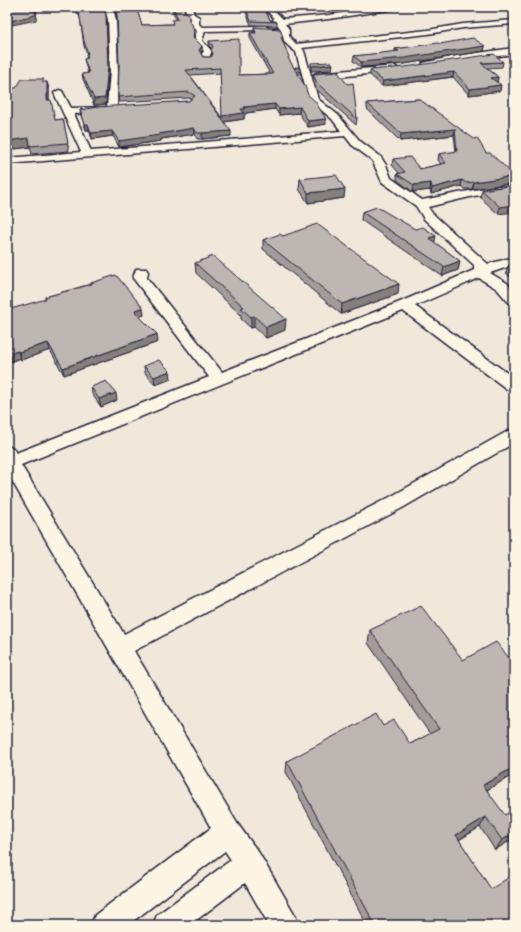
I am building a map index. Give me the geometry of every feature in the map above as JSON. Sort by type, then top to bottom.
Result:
[{"type":"street","points":[[68,112],[116,108],[112,20],[110,12],[106,7]]},
{"type":"street","points":[[188,7],[191,13],[190,15],[194,17],[195,25],[202,30],[265,28],[264,30],[336,16],[394,7]]},
{"type":"street","points":[[267,7],[279,19],[277,20],[282,26],[293,47],[300,51],[314,100],[335,117],[356,143],[376,158],[381,165],[386,180],[420,204],[428,216],[481,264],[481,273]]},
{"type":"street","points":[[293,47],[428,32],[463,26],[514,22]]},
{"type":"street","points":[[202,30],[198,41],[208,50],[205,55],[208,59]]},
{"type":"street","points":[[416,66],[514,51]]},
{"type":"street","points":[[306,76],[404,68]]},
{"type":"street","points":[[59,93],[87,154]]},
{"type":"street","points":[[7,161],[348,133]]},
{"type":"street","points":[[420,204],[436,202],[474,192],[514,188]]},
{"type":"street","points":[[285,925],[249,863],[228,832],[8,457],[219,379],[405,305],[500,264],[514,261]]},
{"type":"street","points":[[141,272],[140,278],[219,379]]},
{"type":"street","points":[[481,273],[502,286],[514,300]]},
{"type":"street","points":[[405,305],[514,386]]},
{"type":"street","points":[[120,646],[397,502],[514,435]]},
{"type":"street","points":[[105,925],[228,832]]},
{"type":"street","points":[[167,925],[249,863]]},
{"type":"building","points":[[7,7],[36,7],[35,15],[7,22]]},
{"type":"building","points":[[76,7],[104,8],[106,15],[108,66],[105,98],[94,99],[82,74],[89,73],[84,59],[88,58],[86,54],[88,54],[79,12]]},
{"type":"building","points":[[115,7],[136,7],[142,25],[173,24],[172,20],[178,19],[173,7],[184,7],[184,11],[189,14],[189,20],[192,24],[194,31],[193,37],[202,46],[199,50],[203,57],[211,57],[213,54],[211,50],[213,46],[209,41],[239,39],[239,75],[273,74],[250,33],[256,33],[254,27],[280,29],[283,37],[281,37],[289,57],[288,58],[305,86],[308,95],[315,101],[326,119],[308,121],[300,107],[279,109],[275,104],[244,107],[245,109],[241,109],[244,113],[222,116],[220,68],[186,70],[231,131],[197,133],[194,128],[119,141],[112,131],[91,133],[88,124],[85,124],[80,110],[97,107],[189,101],[195,96],[189,92],[118,97],[119,66],[117,15]]},
{"type":"building","points":[[245,7],[263,7],[271,21],[277,22],[251,21]]},
{"type":"building","points":[[473,38],[485,46],[404,58],[361,62],[354,56],[399,51],[395,49],[438,43],[440,44]]},
{"type":"building","points":[[494,54],[503,62],[481,63],[498,77],[491,78],[501,85],[470,89],[454,72],[383,81],[370,70],[405,67]]},
{"type":"building","points":[[331,62],[333,64],[311,66],[311,63]]},
{"type":"building","points":[[295,67],[299,67],[301,73]]},
{"type":"building","points":[[338,72],[347,84],[353,83],[357,119],[317,83],[313,74]]},
{"type":"building","points":[[22,79],[44,79],[42,82],[47,82],[47,100],[51,100],[55,120],[63,119],[68,143],[30,146],[29,138],[7,141],[7,101],[9,101],[10,88],[16,88]]},
{"type":"building","points":[[419,99],[474,139],[477,138],[486,153],[490,153],[514,176],[466,183],[462,180],[432,188],[431,183],[414,185],[397,174],[405,172],[393,159],[410,157],[420,169],[446,163],[439,154],[457,151],[455,129],[401,134],[367,103]]},
{"type":"building","points":[[336,175],[345,189],[308,193],[300,179]]},
{"type":"building","points":[[514,185],[514,205],[500,207],[482,190]]},
{"type":"building","points":[[377,207],[415,229],[423,227],[436,236],[429,238],[460,261],[444,267],[362,212]]},
{"type":"building","points":[[317,224],[399,284],[342,304],[263,240],[280,234],[283,236]]},
{"type":"building","points":[[213,256],[286,319],[266,327],[254,316],[251,317],[241,308],[244,307],[195,263]]},
{"type":"building","points":[[514,265],[514,272],[508,266]]},
{"type":"building","points":[[116,275],[143,308],[135,310],[136,313],[157,334],[63,368],[48,343],[7,354],[7,310],[46,299],[45,297],[92,284],[91,283]]},
{"type":"building","points":[[159,360],[170,371],[154,377],[144,366]]},
{"type":"building","points":[[106,381],[116,393],[99,399],[91,387]]},
{"type":"building","points":[[421,606],[463,660],[496,642],[514,664],[514,767],[483,785],[505,815],[514,809],[514,833],[502,840],[486,817],[456,835],[491,889],[514,874],[514,925],[375,925],[287,761],[376,714],[383,726],[394,720],[410,744],[439,729],[370,630]]}]
